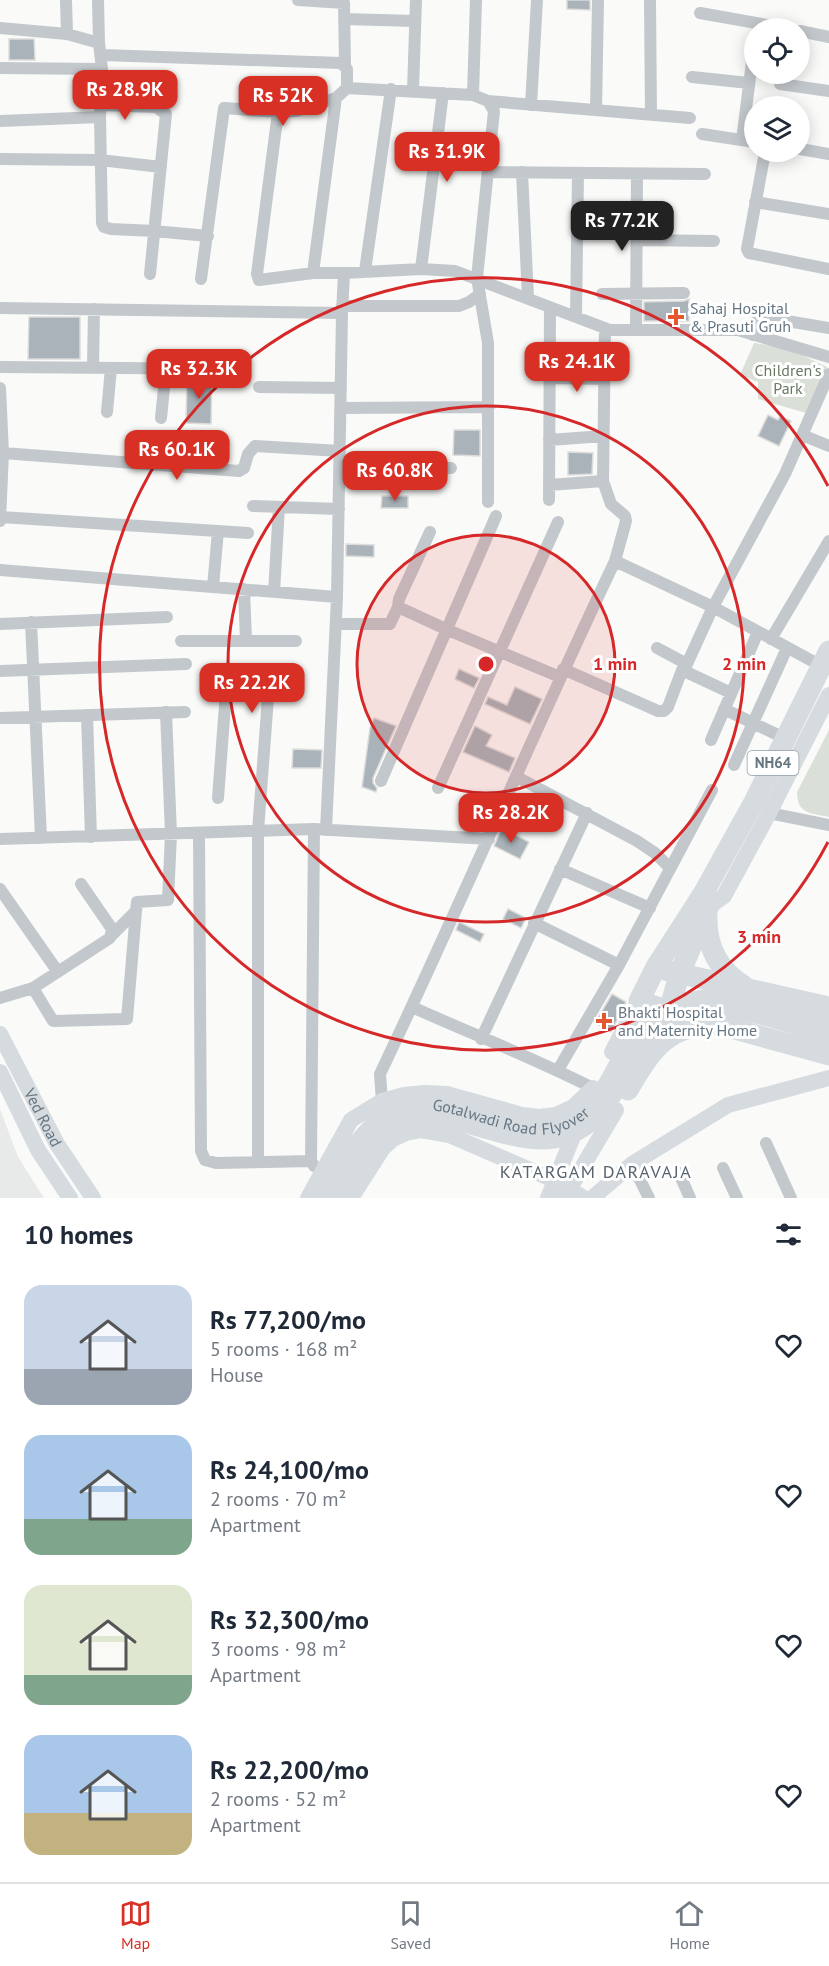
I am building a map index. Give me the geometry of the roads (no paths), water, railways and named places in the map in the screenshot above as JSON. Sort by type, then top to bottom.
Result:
[{"type":"highway","name":"NH64","points":[[669,1011],[711,891],[824,661]]},
{"type":"highway","name":"NH64","points":[[639,1001],[656,967],[711,891]]},
{"type":"highway","points":[[711,891],[706,927],[712,953],[731,978],[746,987],[770,994]]},
{"type":"highway","points":[[656,967],[680,975],[829,1007]]},
{"type":"highway","points":[[639,1001],[829,1055]]},
{"type":"highway","points":[[628,1090],[648,1056],[675,1033],[691,1026],[727,1026]]},
{"type":"main road","points":[[829,639],[824,661],[778,735],[708,874],[711,891],[724,896],[829,695]]},
{"type":"main road","name":"Gotalwadi Road Flyover","points":[[321,1198],[365,1130],[381,1118],[398,1110],[417,1105],[437,1105],[520,1127],[551,1128],[564,1124],[589,1109],[598,1099],[630,1042],[643,1025],[660,1013],[681,1003],[706,997],[728,997],[829,1021]]},
{"type":"main road","points":[[563,1190],[592,1088],[639,1001]]},
{"type":"main road","name":"Gotalwadi Road Flyover","points":[[336,1198],[375,1140],[388,1129],[402,1122],[419,1118],[452,1121],[534,1142],[567,1137],[585,1128],[598,1119],[609,1106],[639,1050],[650,1036],[689,1014],[708,1010],[729,1010],[829,1037]]},
{"type":"main road","points":[[548,1198],[563,1190],[628,1090],[669,1011]]},
{"type":"main road","name":"Ved Road","points":[[0,1034],[57,1144],[93,1198]]},
{"type":"main road","name":"Ved Road","points":[[0,1072],[38,1150],[70,1198]]},
{"type":"main road","points":[[592,1198],[632,1164],[728,1105],[829,1078]]},
{"type":"main road","points":[[308,1198],[351,1120],[382,1101],[404,1095],[447,1094],[522,1115],[539,1117],[556,1115],[573,1107],[592,1088]]},
{"type":"main road","points":[[351,1198],[383,1148],[406,1132],[421,1130],[449,1135],[584,1198]]},
{"type":"street","points":[[66,0],[67,34]]},
{"type":"street","points":[[98,0],[99,43],[102,56],[100,111],[102,223],[111,229],[208,236]]},
{"type":"street","points":[[298,0],[344,3],[347,88]]},
{"type":"street","points":[[413,91],[416,0]]},
{"type":"street","points":[[473,95],[476,0]]},
{"type":"street","points":[[531,105],[537,0]]},
{"type":"street","points":[[596,110],[598,0]]},
{"type":"street","points":[[650,0],[651,114]]},
{"type":"street","points":[[700,13],[744,21]]},
{"type":"street","points":[[344,19],[415,21]]},
{"type":"street","points":[[0,28],[67,34],[99,43]]},
{"type":"street","points":[[810,34],[829,37]]},
{"type":"street","points":[[102,56],[341,63],[345,65]]},
{"type":"street","points":[[0,68],[102,69]]},
{"type":"street","points":[[692,77],[744,82]]},
{"type":"street","points":[[780,84],[829,91]]},
{"type":"street","points":[[201,279],[224,108],[296,111],[336,98],[347,88],[473,95],[488,101],[690,118]]},
{"type":"street","points":[[365,271],[391,89]]},
{"type":"street","points":[[421,269],[443,93]]},
{"type":"street","points":[[313,273],[333,106],[336,98]]},
{"type":"street","points":[[488,101],[494,111],[477,278],[488,343],[488,502]]},
{"type":"street","points":[[0,121],[156,107],[163,110],[166,114],[150,273]]},
{"type":"street","points":[[278,112],[257,278],[264,280],[313,273],[421,269],[455,271],[610,330],[738,330],[829,357]]},
{"type":"street","points":[[702,134],[744,140]]},
{"type":"street","points":[[810,151],[829,154]]},
{"type":"street","points":[[0,159],[100,160],[161,167]]},
{"type":"street","points":[[763,162],[747,244],[750,253],[829,269]]},
{"type":"street","points":[[488,172],[705,174]]},
{"type":"street","points":[[522,172],[528,298]]},
{"type":"street","points":[[576,317],[578,173]]},
{"type":"street","points":[[636,330],[637,174]]},
{"type":"street","points":[[755,202],[829,214]]},
{"type":"street","points":[[637,240],[714,241]]},
{"type":"street","points":[[321,1177],[311,1161],[320,829],[336,624],[344,273]]},
{"type":"street","points":[[0,308],[342,310],[459,306],[480,294]]},
{"type":"street","points":[[602,294],[684,294]]},
{"type":"street","points":[[549,500],[550,306]]},
{"type":"street","points":[[93,368],[94,309]]},
{"type":"street","points":[[753,335],[757,321],[763,317],[829,328]]},
{"type":"street","points":[[398,1136],[382,1101],[380,1074],[615,561],[626,521],[625,516],[611,504],[603,481],[605,328]]},
{"type":"street","points":[[0,367],[241,369]]},
{"type":"street","points":[[107,411],[111,368]]},
{"type":"street","points":[[161,418],[166,368]]},
{"type":"street","points":[[398,607],[501,652],[562,673],[658,711],[664,711],[668,707],[712,607],[785,474],[802,435],[825,394],[829,374]]},
{"type":"street","points":[[549,378],[604,379]]},
{"type":"street","points":[[259,387],[341,388]]},
{"type":"street","points":[[0,388],[3,453],[0,519],[248,533]]},
{"type":"street","points":[[340,408],[489,407]]},
{"type":"street","points":[[802,435],[829,446]]},
{"type":"street","points":[[549,440],[604,436]]},
{"type":"street","points":[[3,453],[239,471],[244,468],[248,454],[255,446],[340,451]]},
{"type":"street","points":[[339,470],[451,468]]},
{"type":"street","points":[[549,485],[603,481]]},
{"type":"street","points":[[254,506],[339,509]]},
{"type":"street","points":[[273,592],[279,507]]},
{"type":"street","points":[[381,781],[496,516]]},
{"type":"street","points":[[438,788],[558,522]]},
{"type":"street","points":[[213,587],[218,531]]},
{"type":"street","points":[[336,624],[390,624],[430,532]]},
{"type":"street","points":[[771,639],[829,541]]},
{"type":"street","points":[[615,561],[712,607],[788,648],[824,661]]},
{"type":"street","points":[[0,570],[337,597]]},
{"type":"street","points":[[244,589],[246,641]]},
{"type":"street","points":[[0,624],[167,616]]},
{"type":"street","points":[[31,622],[41,838]]},
{"type":"street","points":[[711,740],[758,632]]},
{"type":"street","points":[[181,641],[296,641]]},
{"type":"street","points":[[657,648],[731,693]]},
{"type":"street","points":[[734,765],[788,648]]},
{"type":"street","points":[[0,671],[186,664]]},
{"type":"street","points":[[218,798],[226,692],[229,690],[264,691],[268,698],[258,831],[258,1162]]},
{"type":"street","points":[[724,709],[778,735]]},
{"type":"street","points":[[33,988],[53,1021],[127,1019],[137,902],[168,900],[171,834],[166,712]]},
{"type":"street","points":[[0,718],[185,712]]},
{"type":"street","points":[[87,715],[91,837]]},
{"type":"street","points":[[517,777],[638,841],[670,868]]},
{"type":"street","points":[[558,1070],[620,965],[712,790]]},
{"type":"street","points":[[482,1039],[587,813]]},
{"type":"street","points":[[769,813],[829,825]]},
{"type":"street","points":[[0,840],[320,829],[489,838]]},
{"type":"street","points":[[200,833],[201,1151],[205,1160],[216,1163],[311,1161]]},
{"type":"street","points":[[560,869],[650,908]]},
{"type":"street","points":[[81,884],[112,929],[112,935]]},
{"type":"street","points":[[0,889],[57,972]]},
{"type":"street","points":[[0,998],[33,988],[110,938],[136,911]]},
{"type":"street","points":[[534,923],[620,965]]},
{"type":"street","points":[[412,1007],[558,1070],[592,1088]]},
{"type":"street","points":[[766,1143],[791,1198]]},
{"type":"street","points":[[632,1164],[649,1198]]},
{"type":"street","points":[[723,1168],[737,1198]]},
{"type":"street","points":[[679,1173],[690,1198]]},
{"type":"place","name":"Sahaj Hospital & Prasuti Gruh","points":[[676,317]]},
{"type":"place","name":"Bhakti Hospital and Maternity Home","points":[[604,1021]]},
{"type":"district","name":"KATARGAM DARAVAJA","points":[[596,1172]]},
{"type":"park label","name":"Children's Park","points":[[788,379]]}]
